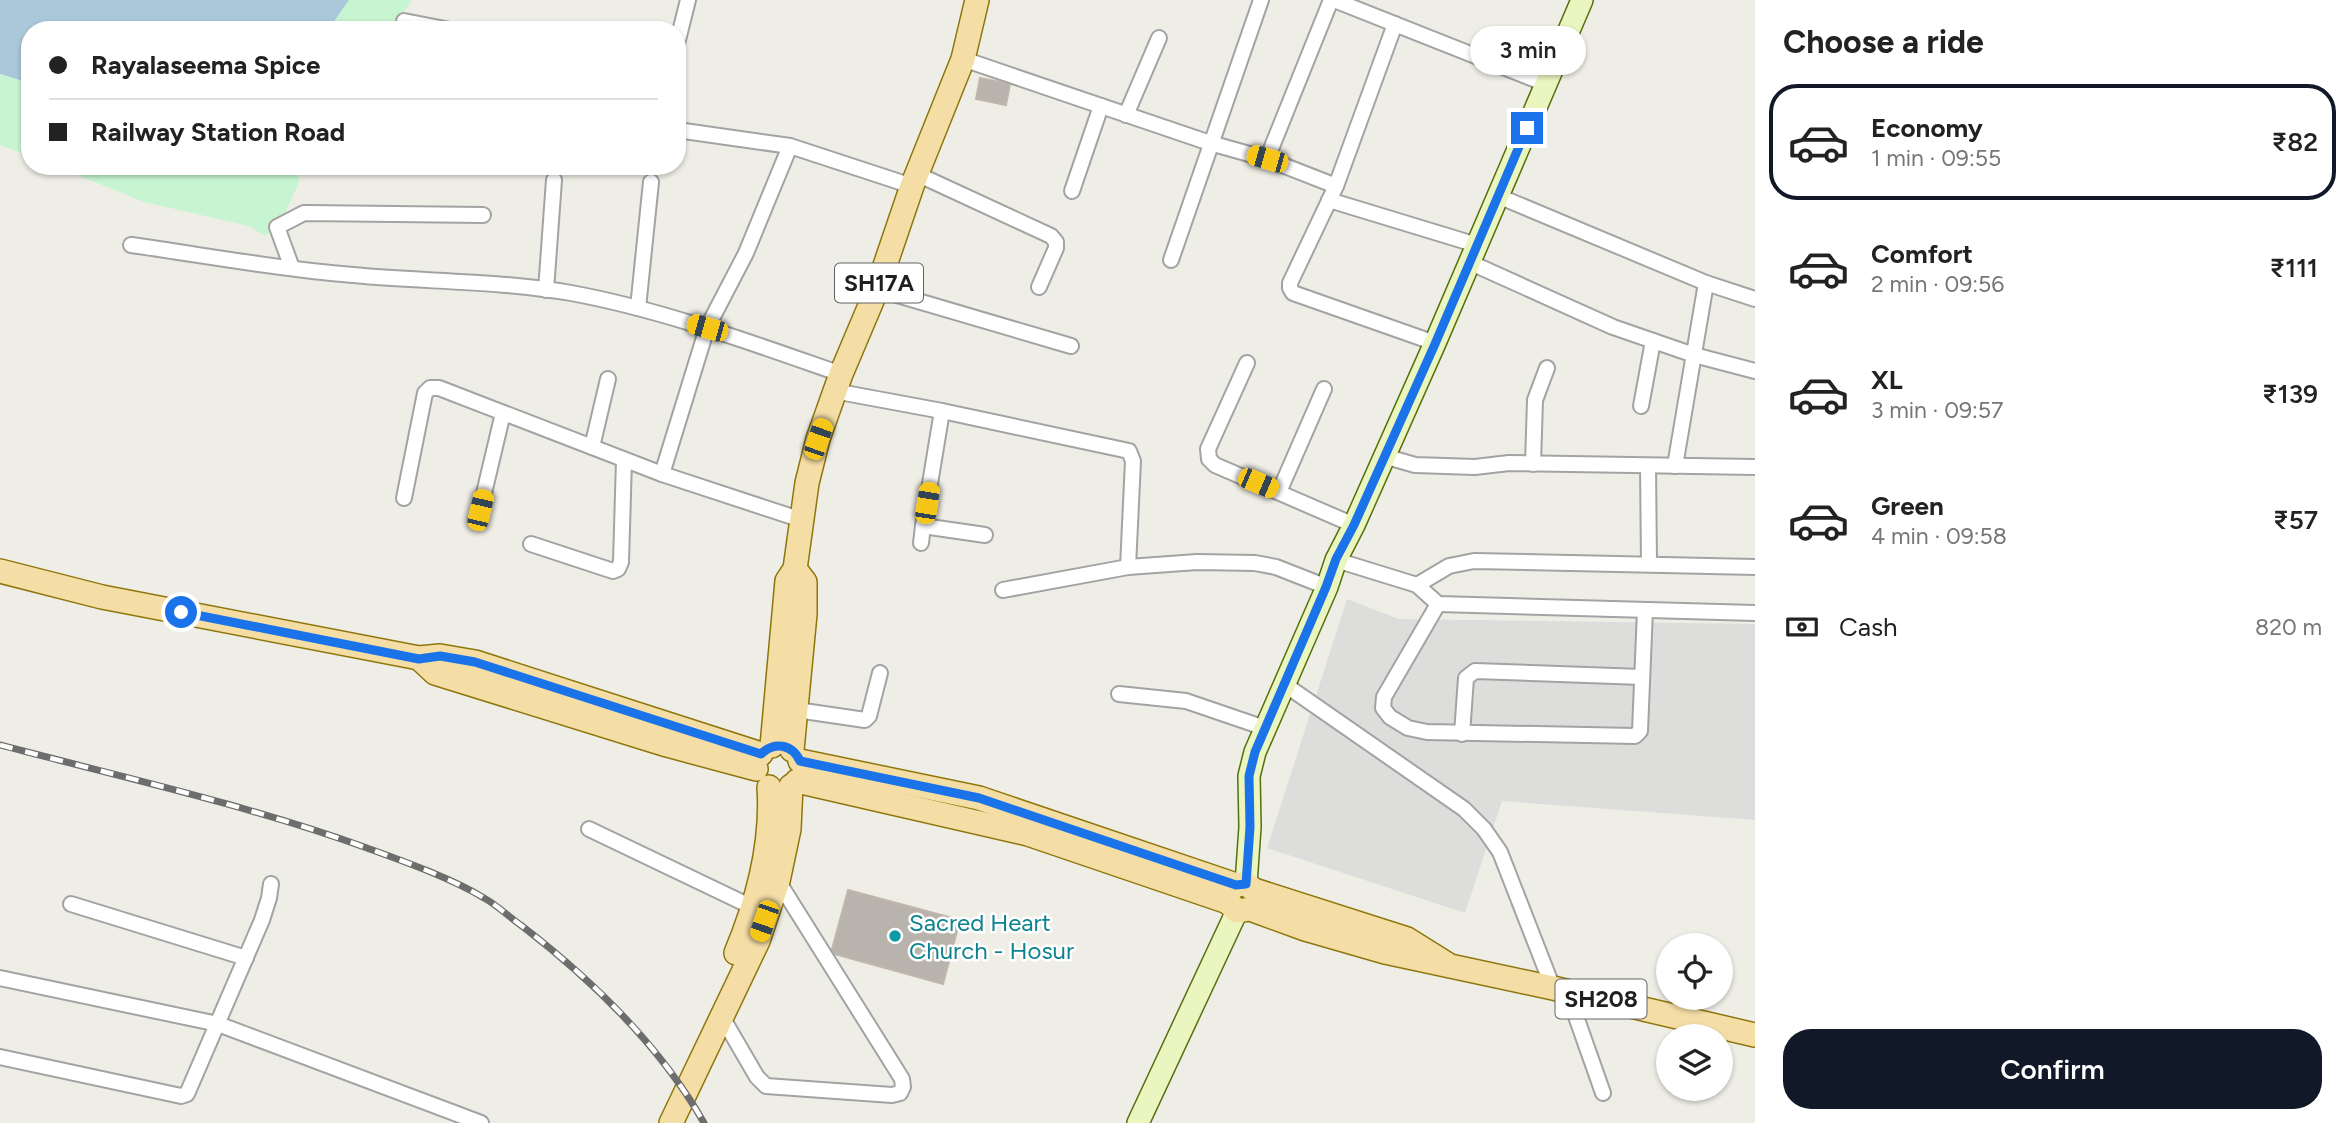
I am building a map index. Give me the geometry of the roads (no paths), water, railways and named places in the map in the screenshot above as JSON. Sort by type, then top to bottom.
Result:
[{"type":"main road","name":"SH17A","points":[[671,1123],[758,941],[778,881],[789,829],[780,767],[787,581],[795,569],[811,463],[837,383],[877,289],[914,180],[963,59],[977,0]]},
{"type":"main road","points":[[1138,1123],[1242,897],[1250,827],[1249,776],[1255,752],[1336,559],[1354,525],[1435,344],[1546,83],[1577,1]]},
{"type":"main road","name":"SH17A","points":[[655,1123],[678,1081],[742,937],[766,855],[780,767],[797,710],[805,582],[795,569]]},
{"type":"main road","name":"SH208","points":[[0,571],[102,597],[419,659],[440,656],[475,662],[780,767],[979,798],[1242,897],[1305,929],[1385,952],[1755,1035]]},
{"type":"street","points":[[683,21],[688,0]]},
{"type":"street","points":[[1171,260],[1261,0]]},
{"type":"street","points":[[1267,159],[1333,0],[1546,83]]},
{"type":"street","points":[[1395,24],[1336,186],[1290,288],[1293,293],[1435,344]]},
{"type":"street","points":[[1126,115],[1159,38]]},
{"type":"street","points":[[963,59],[1210,143],[1267,159],[1336,186]]},
{"type":"street","points":[[1072,191],[1101,106]]},
{"type":"street","points":[[686,131],[790,146],[914,180],[1051,236],[1056,242],[1056,248],[1039,287]]},
{"type":"street","points":[[663,474],[707,328],[746,253],[790,146]]},
{"type":"street","points":[[546,290],[554,180]]},
{"type":"street","points":[[638,308],[651,182]]},
{"type":"street","points":[[1498,195],[1706,283],[1755,299]]},
{"type":"street","points":[[1329,200],[1473,254],[1613,327],[1694,355],[1755,371]]},
{"type":"street","points":[[292,268],[277,227],[304,213],[483,215]]},
{"type":"street","points":[[131,245],[344,275],[483,282],[546,290],[638,308],[707,328],[837,383],[942,411],[1129,451],[1133,461],[1128,567]]},
{"type":"street","points":[[1675,466],[1706,283]]},
{"type":"street","points":[[877,289],[1071,346]]},
{"type":"street","points":[[1641,406],[1653,341]]},
{"type":"street","points":[[1247,363],[1208,449],[1209,459],[1215,465],[1354,525]]},
{"type":"street","points":[[1533,464],[1535,400],[1547,368]]},
{"type":"street","points":[[592,447],[608,380]]},
{"type":"street","points":[[404,499],[425,393],[430,388],[439,388],[624,460],[802,520]]},
{"type":"street","points":[[1279,492],[1324,389]]},
{"type":"street","points":[[921,543],[942,411]]},
{"type":"street","points":[[480,510],[503,413]]},
{"type":"street","points":[[1384,456],[1415,465],[1475,467],[1509,463],[1755,467]]},
{"type":"street","points":[[531,544],[613,571],[618,569],[621,562],[624,460]]},
{"type":"street","points":[[1648,466],[1648,564]]},
{"type":"street","points":[[923,526],[985,534]]},
{"type":"street","points":[[1336,559],[1418,585],[1438,604],[1755,613]]},
{"type":"street","points":[[1418,585],[1449,566],[1474,561],[1755,567]]},
{"type":"street","points":[[1003,590],[1128,567],[1197,562],[1255,563],[1276,567],[1326,587]]},
{"type":"street","points":[[1438,604],[1384,697],[1383,708],[1390,717],[1408,728],[1462,734],[1635,736],[1640,731],[1645,610]]},
{"type":"street","points":[[1462,734],[1466,678],[1475,671],[1642,677]]},
{"type":"street","points":[[797,710],[865,720],[869,716],[880,673]]},
{"type":"street","points":[[1284,684],[1464,809],[1484,829],[1500,852],[1603,1093]]},
{"type":"street","points":[[1119,694],[1186,701],[1265,728]]},
{"type":"street","points":[[589,829],[752,907]]},
{"type":"street","points":[[722,1017],[757,1077],[766,1086],[891,1095],[900,1093],[903,1087],[901,1079],[778,881]]},
{"type":"street","points":[[0,1057],[181,1096],[187,1094],[246,958],[269,898],[271,884]]},
{"type":"street","points":[[71,904],[246,958]]},
{"type":"street","points":[[0,978],[218,1024],[481,1123]]},
{"type":"water","points":[[0,0],[349,0],[334,21],[21,21],[21,80],[0,74]]},
{"type":"railway","points":[[0,745],[276,818],[396,858],[471,891],[494,904],[599,991],[667,1067],[704,1123]]},
{"type":"place","name":"Sacred Heart Church - Hosur","points":[[895,936]]}]
